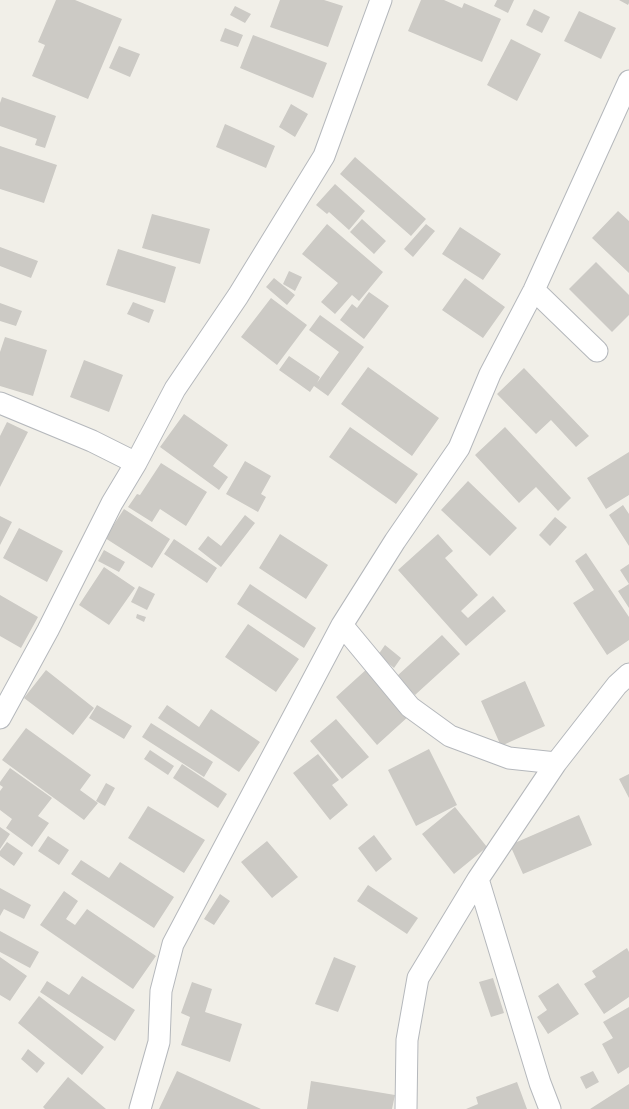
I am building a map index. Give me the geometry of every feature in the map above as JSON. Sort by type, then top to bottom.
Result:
[{"type":"street","points":[[0,718],[48,630],[112,503],[136,463],[175,389],[238,296],[324,156],[381,0]]},
{"type":"street","points":[[140,1109],[159,1042],[162,991],[173,944],[342,625],[395,541],[459,448],[490,374],[534,290],[629,81]]},
{"type":"street","points":[[534,290],[597,351]]},
{"type":"street","points":[[0,403],[92,441],[136,463]]},
{"type":"street","points":[[342,625],[410,707],[450,736],[509,758],[556,763]]},
{"type":"street","points":[[406,1109],[407,1040],[418,978],[478,879],[556,763],[618,685],[629,674]]},
{"type":"street","points":[[478,879],[540,1083],[550,1109]]},
{"type":"building","points":[[56,0],[75,0],[122,19],[88,99],[32,76],[45,45],[38,42]]},
{"type":"building","points":[[280,0],[324,0],[343,6],[328,47],[270,27]]},
{"type":"building","points":[[421,0],[444,0],[462,8],[464,3],[501,19],[482,62],[408,31]]},
{"type":"building","points":[[497,0],[514,0],[508,13],[494,6]]},
{"type":"building","points":[[619,0],[629,0],[629,3],[628,5]]},
{"type":"building","points":[[235,6],[251,14],[245,23],[230,15]]},
{"type":"building","points":[[534,9],[550,17],[542,33],[526,25]]},
{"type":"building","points":[[579,11],[616,28],[601,59],[564,41]]},
{"type":"building","points":[[225,28],[243,35],[238,47],[220,41]]},
{"type":"building","points":[[253,35],[327,63],[313,98],[240,68]]},
{"type":"building","points":[[511,39],[541,54],[517,101],[487,85]]},
{"type":"building","points":[[119,46],[140,54],[130,77],[109,68]]},
{"type":"building","points":[[2,97],[56,116],[45,148],[35,145],[37,139],[0,126],[0,103]]},
{"type":"building","points":[[291,104],[308,114],[295,137],[279,127]]},
{"type":"building","points":[[225,124],[275,146],[266,168],[216,147]]},
{"type":"building","points":[[0,146],[57,165],[44,203],[0,189]]},
{"type":"building","points":[[355,157],[426,219],[411,236],[340,174]]},
{"type":"building","points":[[335,184],[365,211],[349,230],[329,212],[327,214],[316,205]]},
{"type":"building","points":[[618,211],[629,221],[629,273],[592,238]]},
{"type":"building","points":[[152,214],[210,229],[200,264],[142,248]]},
{"type":"building","points":[[362,219],[386,241],[374,254],[350,232]]},
{"type":"building","points":[[327,224],[383,272],[359,301],[352,295],[335,314],[321,302],[338,283],[302,254]]},
{"type":"building","points":[[426,224],[435,231],[413,257],[404,249]]},
{"type":"building","points":[[460,227],[501,254],[483,280],[442,254]]},
{"type":"building","points":[[0,247],[38,261],[31,278],[0,266]]},
{"type":"building","points":[[118,249],[176,267],[165,303],[106,285]]},
{"type":"building","points":[[596,262],[629,295],[629,315],[612,332],[569,289]]},
{"type":"building","points":[[289,271],[302,277],[295,291],[283,284]]},
{"type":"building","points":[[274,278],[295,295],[287,305],[266,287]]},
{"type":"building","points":[[465,278],[505,307],[483,338],[442,310]]},
{"type":"building","points":[[369,292],[389,306],[364,339],[340,320],[352,304],[357,308]]},
{"type":"building","points":[[271,298],[307,325],[277,365],[241,337]]},
{"type":"building","points":[[133,302],[154,310],[149,323],[127,314]]},
{"type":"building","points":[[0,303],[22,311],[16,326],[0,321]]},
{"type":"building","points":[[320,315],[364,347],[328,396],[314,386],[310,392],[279,370],[289,356],[320,377],[317,383],[339,352],[309,330]]},
{"type":"building","points":[[5,337],[47,350],[33,396],[0,386],[0,352]]},
{"type":"building","points":[[84,360],[123,375],[109,412],[70,397]]},
{"type":"building","points":[[368,367],[439,418],[412,456],[341,404]]},
{"type":"building","points":[[524,368],[589,436],[576,447],[551,420],[536,434],[497,394]]},
{"type":"building","points":[[184,414],[228,445],[213,466],[228,477],[219,490],[160,447]]},
{"type":"building","points":[[7,422],[28,432],[0,487],[0,436]]},
{"type":"building","points":[[350,427],[418,474],[396,504],[329,457]]},
{"type":"building","points":[[505,427],[571,498],[558,511],[536,487],[519,503],[475,455]]},
{"type":"building","points":[[629,452],[629,495],[606,509],[587,478]]},
{"type":"building","points":[[245,461],[271,476],[261,494],[266,497],[258,512],[226,494]]},
{"type":"building","points":[[161,463],[207,492],[186,526],[160,509],[152,522],[128,507],[137,494],[140,495]]},
{"type":"building","points":[[468,481],[517,528],[490,556],[441,510]]},
{"type":"building","points":[[623,505],[629,514],[629,546],[609,515]]},
{"type":"building","points":[[124,509],[170,539],[152,568],[105,538]]},
{"type":"building","points":[[245,515],[255,523],[221,567],[198,549],[208,536],[221,546]]},
{"type":"building","points":[[0,516],[12,522],[0,545]]},
{"type":"building","points":[[555,517],[567,527],[550,546],[539,535]]},
{"type":"building","points":[[19,528],[63,551],[47,582],[3,558]]},
{"type":"building","points":[[280,534],[328,565],[306,599],[259,568]]},
{"type":"building","points":[[438,534],[453,551],[445,558],[478,595],[461,611],[468,618],[493,596],[506,611],[466,646],[398,570]]},
{"type":"building","points":[[174,539],[217,568],[207,583],[164,554]]},
{"type":"building","points":[[104,550],[125,562],[119,572],[98,561]]},
{"type":"building","points":[[586,553],[629,617],[629,640],[607,655],[573,603],[594,590],[575,561]]},
{"type":"building","points":[[629,564],[629,584],[620,570]]},
{"type":"building","points":[[104,567],[135,588],[109,625],[79,605]]},
{"type":"building","points":[[250,584],[316,628],[304,648],[237,604]]},
{"type":"building","points":[[629,584],[629,608],[618,591]]},
{"type":"building","points":[[139,586],[155,594],[147,610],[131,602]]},
{"type":"building","points":[[0,595],[38,617],[21,648],[0,636]]},
{"type":"building","points":[[137,614],[146,617],[144,622],[136,618]]},
{"type":"building","points":[[248,624],[299,659],[276,692],[225,657]]},
{"type":"building","points":[[442,635],[460,654],[415,695],[397,676]]},
{"type":"building","points":[[385,645],[401,658],[394,668],[378,655]]},
{"type":"building","points":[[368,668],[410,715],[377,745],[336,697]]},
{"type":"building","points":[[46,670],[94,708],[73,735],[24,698]]},
{"type":"building","points":[[525,681],[545,726],[501,746],[481,701]]},
{"type":"building","points":[[97,705],[132,726],[124,739],[89,718]]},
{"type":"building","points":[[167,705],[199,727],[211,709],[260,742],[239,772],[158,718]]},
{"type":"building","points":[[336,719],[369,757],[342,779],[310,741]]},
{"type":"building","points":[[151,723],[213,762],[204,777],[142,737]]},
{"type":"building","points":[[26,728],[91,775],[80,790],[98,803],[84,820],[2,760]]},
{"type":"building","points":[[429,749],[457,805],[416,826],[388,770]]},
{"type":"building","points":[[150,750],[174,766],[168,775],[144,759]]},
{"type":"building","points":[[318,754],[339,780],[332,785],[348,805],[330,820],[293,773]]},
{"type":"building","points":[[182,764],[227,794],[218,808],[173,778]]},
{"type":"building","points":[[10,768],[52,798],[38,816],[49,823],[32,847],[6,828],[12,819],[0,810],[0,791],[3,787],[0,785],[0,782]]},
{"type":"building","points":[[629,774],[629,798],[619,779]]},
{"type":"building","points":[[106,783],[115,788],[105,806],[96,801]]},
{"type":"building","points":[[148,806],[205,840],[184,873],[128,838]]},
{"type":"building","points":[[455,807],[487,847],[454,874],[422,834]]},
{"type":"building","points":[[579,815],[592,845],[523,874],[510,845]]},
{"type":"building","points":[[0,827],[10,834],[0,849]]},
{"type":"building","points":[[374,835],[392,859],[376,872],[358,848]]},
{"type":"building","points":[[48,836],[69,850],[59,865],[38,851]]},
{"type":"building","points":[[267,841],[298,877],[272,898],[241,862]]},
{"type":"building","points":[[7,842],[23,853],[14,866],[0,856],[0,851]]},
{"type":"building","points":[[81,860],[109,878],[120,862],[174,897],[154,928],[71,874]]},
{"type":"building","points":[[368,885],[418,918],[407,934],[357,901]]},
{"type":"building","points":[[0,888],[31,905],[24,919],[4,909],[0,916]]},
{"type":"building","points":[[64,891],[78,901],[66,919],[75,925],[87,909],[156,956],[133,989],[40,925]]},
{"type":"building","points":[[220,894],[230,901],[214,925],[204,919]]},
{"type":"building","points":[[0,931],[39,952],[30,968],[0,952]]},
{"type":"building","points":[[627,948],[629,952],[629,997],[604,1014],[584,984],[596,977],[592,971]]},
{"type":"building","points":[[0,957],[27,976],[10,1001],[0,995]]},
{"type":"building","points":[[334,957],[356,966],[338,1012],[315,1004]]},
{"type":"building","points":[[82,976],[135,1010],[115,1041],[40,992],[47,981],[69,995]]},
{"type":"building","points":[[493,978],[504,1013],[491,1017],[479,982]]},
{"type":"building","points":[[192,982],[212,989],[205,1012],[242,1024],[230,1062],[181,1045],[190,1017],[181,1013]]},
{"type":"building","points":[[558,983],[579,1014],[548,1034],[537,1017],[547,1010],[538,996]]},
{"type":"building","points":[[39,996],[104,1047],[82,1075],[18,1023]]},
{"type":"building","points":[[629,1007],[629,1067],[618,1074],[602,1044],[613,1038],[603,1022]]},
{"type":"building","points":[[28,1049],[45,1063],[37,1073],[21,1059]]},
{"type":"building","points":[[177,1071],[261,1109],[159,1109]]},
{"type":"building","points":[[593,1071],[599,1082],[586,1089],[580,1077]]},
{"type":"building","points":[[68,1077],[106,1109],[45,1109],[43,1107]]},
{"type":"building","points":[[311,1081],[395,1095],[392,1109],[307,1109]]},
{"type":"building","points":[[517,1082],[527,1109],[466,1109],[478,1104],[476,1097]]},
{"type":"building","points":[[629,1084],[629,1109],[590,1109]]}]
